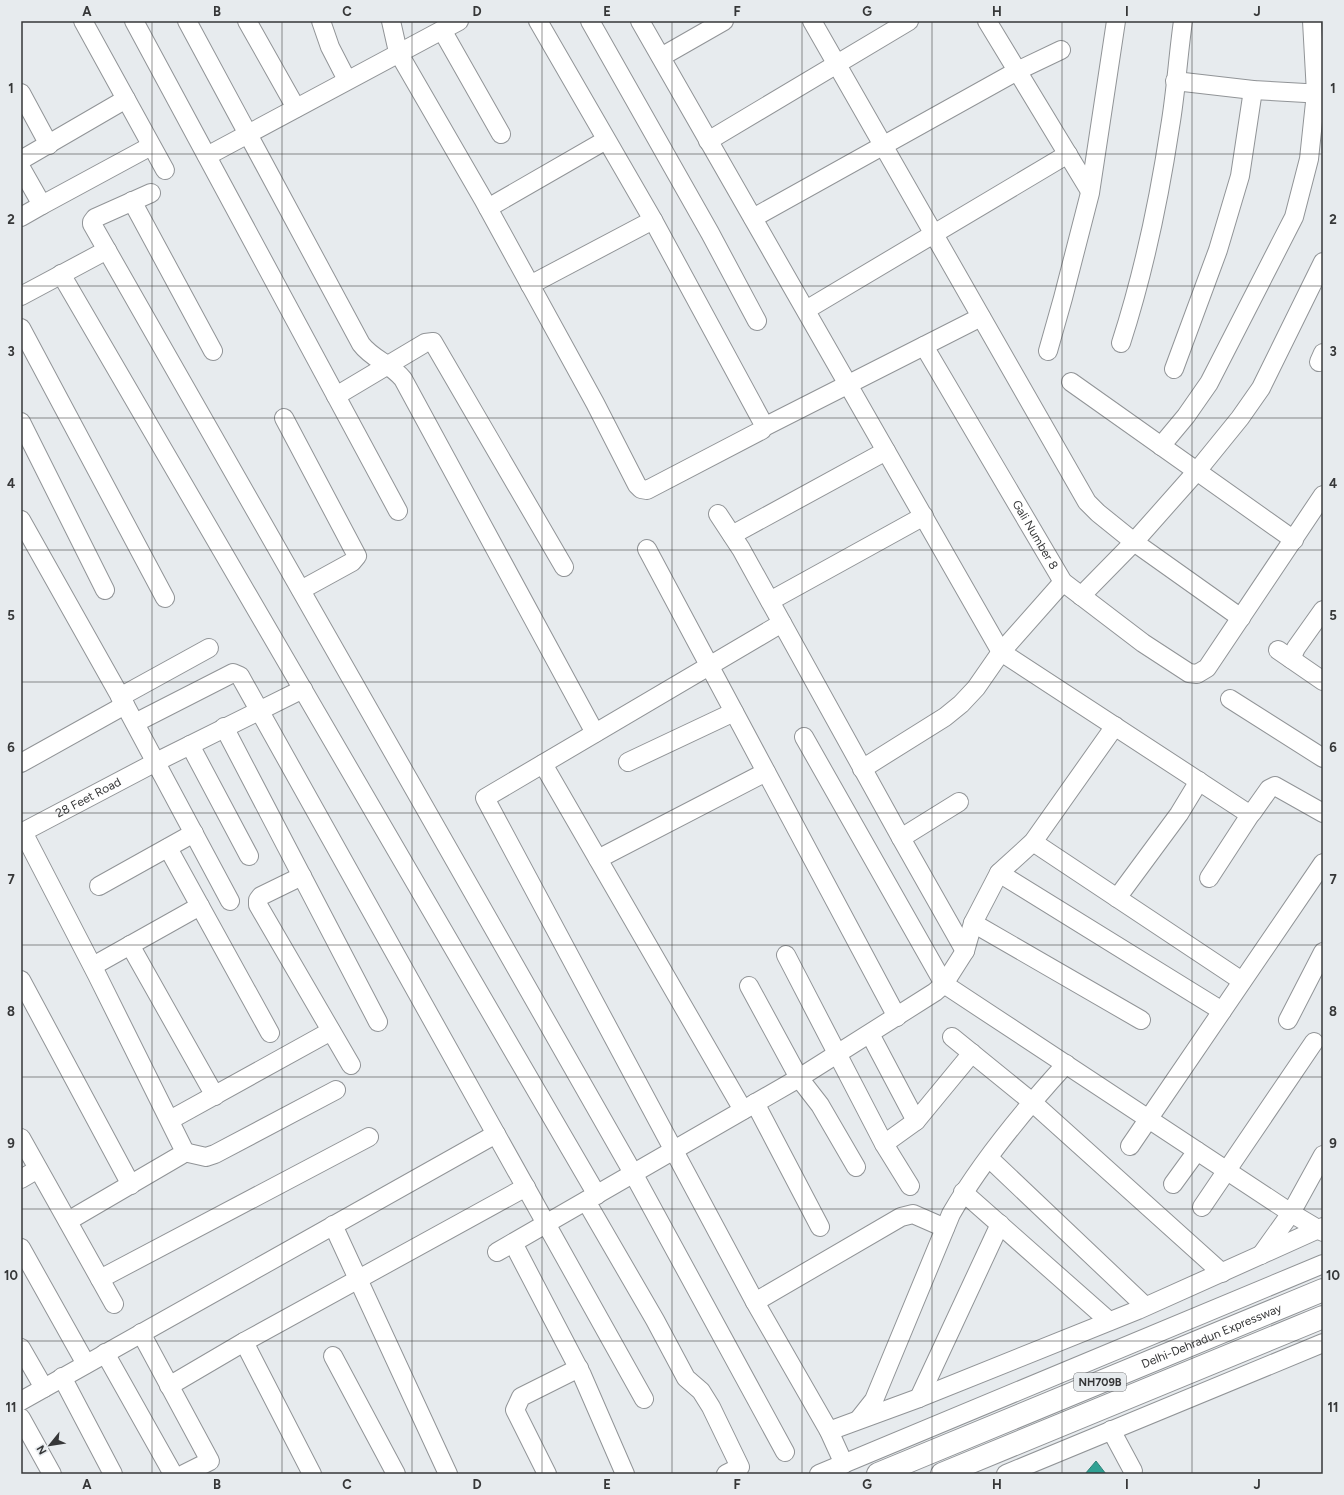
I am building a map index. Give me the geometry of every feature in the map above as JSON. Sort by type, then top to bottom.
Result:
[{"type":"highway","name":"Delhi-Dehradun Expressway","points":[[878,1474],[1323,1290]]},
{"type":"highway","name":"Delhi-Dehradun Expressway","points":[[942,1474],[1323,1316]]},
{"type":"street","points":[[83,21],[165,170]]},
{"type":"street","points":[[134,21],[398,511]]},
{"type":"street","points":[[187,21],[360,344],[369,354],[386,365],[403,379],[595,733]]},
{"type":"street","points":[[247,21],[296,108]]},
{"type":"street","points":[[320,21],[346,80]]},
{"type":"street","points":[[391,21],[398,52],[488,208],[641,489],[652,488],[764,427],[981,317]]},
{"type":"street","points":[[207,156],[398,52],[460,21]]},
{"type":"street","points":[[538,21],[653,220],[764,421],[764,427]]},
{"type":"street","points":[[590,21],[707,227],[757,321]]},
{"type":"street","points":[[640,21],[1001,652],[1250,815]]},
{"type":"street","points":[[661,58],[724,21]]},
{"type":"street","points":[[812,21],[1087,502],[1098,513],[1134,542],[1241,618],[1323,496]]},
{"type":"street","points":[[708,141],[909,21]]},
{"type":"street","points":[[987,21],[1090,190]]},
{"type":"street","points":[[1048,351],[1090,190],[1116,21]]},
{"type":"street","points":[[1122,343],[1138,291],[1160,189],[1170,128],[1183,21]]},
{"type":"street","points":[[1161,446],[1186,416],[1209,383],[1294,218],[1310,159],[1319,93],[1312,21]]},
{"type":"street","points":[[442,30],[501,134]]},
{"type":"street","points":[[753,218],[1017,71],[1061,50]]},
{"type":"street","points":[[1175,81],[1253,90],[1319,93]]},
{"type":"street","points":[[1174,369],[1218,250],[1240,176],[1253,90]]},
{"type":"street","points":[[21,93],[49,145]]},
{"type":"street","points":[[21,160],[126,99]]},
{"type":"street","points":[[488,208],[606,140]]},
{"type":"street","points":[[21,217],[151,146]]},
{"type":"street","points":[[806,310],[1068,154]]},
{"type":"street","points":[[21,168],[42,205]]},
{"type":"street","points":[[151,193],[92,220],[92,224],[634,1173],[785,1452]]},
{"type":"street","points":[[132,202],[213,351]]},
{"type":"street","points":[[530,285],[653,220]]},
{"type":"street","points":[[21,296],[107,250]]},
{"type":"street","points":[[1082,596],[1134,542],[1197,471],[1240,418],[1261,388],[1323,262]]},
{"type":"street","points":[[61,274],[303,689],[592,1198],[686,1378],[702,1394],[729,1441],[740,1467],[726,1474]]},
{"type":"street","points":[[21,328],[165,598]]},
{"type":"street","points":[[336,396],[386,365],[429,341],[433,342],[437,346],[564,567]]},
{"type":"street","name":"Gali Number 8","points":[[924,346],[1063,582],[1148,647],[1189,673],[1197,674],[1207,668],[1241,618]]},
{"type":"street","points":[[1071,382],[1294,540]]},
{"type":"street","points":[[284,418],[357,556],[352,562],[301,590]]},
{"type":"street","points":[[21,422],[105,590]]},
{"type":"street","points":[[732,535],[886,451]]},
{"type":"street","points":[[718,514],[732,535],[770,601],[862,769],[965,951]]},
{"type":"street","points":[[770,601],[924,516]]},
{"type":"street","points":[[22,526],[123,701],[230,900]]},
{"type":"street","points":[[647,549],[897,1017]]},
{"type":"street","points":[[862,769],[945,717],[961,704],[976,688],[1001,652],[1063,582]]},
{"type":"street","points":[[1323,610],[1296,648],[1285,655],[1323,681]]},
{"type":"street","points":[[782,623],[485,798],[755,1302],[836,1446]]},
{"type":"street","points":[[21,763],[210,648]]},
{"type":"street","points":[[135,723],[233,673],[240,676],[644,1400]]},
{"type":"street","name":"28 Feet Road","points":[[22,833],[190,744],[303,689]]},
{"type":"street","points":[[1230,699],[1323,758]]},
{"type":"street","points":[[628,762],[734,712]]},
{"type":"street","points":[[497,1252],[799,1078],[926,999],[944,984],[965,951],[973,923],[999,873],[1033,842],[1115,726]]},
{"type":"street","points":[[224,727],[378,1022]]},
{"type":"street","points":[[804,737],[944,984],[1291,1213],[1322,1230]]},
{"type":"street","points":[[190,744],[249,856]]},
{"type":"street","points":[[543,764],[598,859],[749,1106],[820,1227]]},
{"type":"street","points":[[598,859],[766,772]]},
{"type":"street","points":[[1117,898],[1179,814],[1199,781]]},
{"type":"street","points":[[1209,878],[1250,815],[1269,789],[1275,786],[1323,813]]},
{"type":"street","points":[[901,838],[959,802]]},
{"type":"street","points":[[22,833],[92,966],[183,1146],[184,1152]]},
{"type":"street","points":[[99,886],[194,833]]},
{"type":"street","points":[[1033,842],[1242,981]]},
{"type":"street","points":[[168,848],[270,1033]]},
{"type":"street","points":[[1130,1146],[1323,863]]},
{"type":"street","points":[[999,873],[1222,1011]]},
{"type":"street","points":[[302,876],[261,896],[258,900],[258,905],[351,1065]]},
{"type":"street","points":[[92,966],[200,906]]},
{"type":"street","points":[[973,923],[1141,1020]]},
{"type":"street","points":[[130,945],[215,1096]]},
{"type":"street","points":[[1288,1020],[1323,952]]},
{"type":"street","points":[[786,955],[884,1144],[910,1186]]},
{"type":"street","points":[[21,980],[131,1185]]},
{"type":"street","points":[[749,986],[799,1078],[820,1104],[856,1167]]},
{"type":"street","points":[[170,1120],[331,1031]]},
{"type":"street","points":[[870,1034],[916,1121]]},
{"type":"street","points":[[952,1037],[1032,1102],[1222,1273]]},
{"type":"street","points":[[1202,1207],[1314,1042]]},
{"type":"street","points":[[884,1144],[916,1121],[972,1053]]},
{"type":"street","points":[[819,1474],[836,1446],[874,1400],[945,1228],[963,1192],[1032,1102],[1066,1064]]},
{"type":"street","points":[[68,1221],[131,1185],[184,1152],[206,1157],[215,1154],[336,1090]]},
{"type":"street","points":[[21,1401],[496,1134]]},
{"type":"street","points":[[100,1279],[369,1137]]},
{"type":"street","points":[[21,1139],[114,1304]]},
{"type":"street","points":[[1173,1184],[1197,1151]]},
{"type":"street","points":[[1260,1255],[1291,1213],[1323,1155]]},
{"type":"street","points":[[989,1158],[1145,1306]]},
{"type":"street","points":[[21,1179],[38,1169]]},
{"type":"street","points":[[169,1386],[244,1342],[526,1187]]},
{"type":"street","points":[[963,1192],[1109,1321]]},
{"type":"street","points":[[755,1302],[901,1217],[913,1214],[945,1228]]},
{"type":"street","points":[[919,1398],[1000,1224]]},
{"type":"street","points":[[333,1225],[448,1474]]},
{"type":"street","points":[[859,1419],[919,1398],[1109,1321],[1222,1273],[1260,1255],[1322,1230]]},
{"type":"street","points":[[513,1243],[579,1368],[625,1474]]},
{"type":"street","points":[[21,1248],[86,1364]]},
{"type":"street","points":[[836,1446],[1323,1264]]},
{"type":"street","points":[[141,1333],[214,1467],[184,1474]]},
{"type":"street","points":[[244,1342],[312,1474]]},
{"type":"street","points":[[1006,1474],[1323,1343]]},
{"type":"street","points":[[21,1348],[44,1388]]},
{"type":"street","points":[[105,1353],[172,1474]]},
{"type":"street","points":[[333,1356],[396,1474]]},
{"type":"street","points":[[547,1474],[515,1410],[521,1397],[579,1368]]},
{"type":"street","points":[[62,1378],[112,1474]]},
{"type":"street","points":[[21,1418],[52,1474]]},
{"type":"street","points":[[1111,1430],[1133,1471]]},
{"type":"water","points":[[1096,1461],[1106,1474],[1085,1474]]}]
